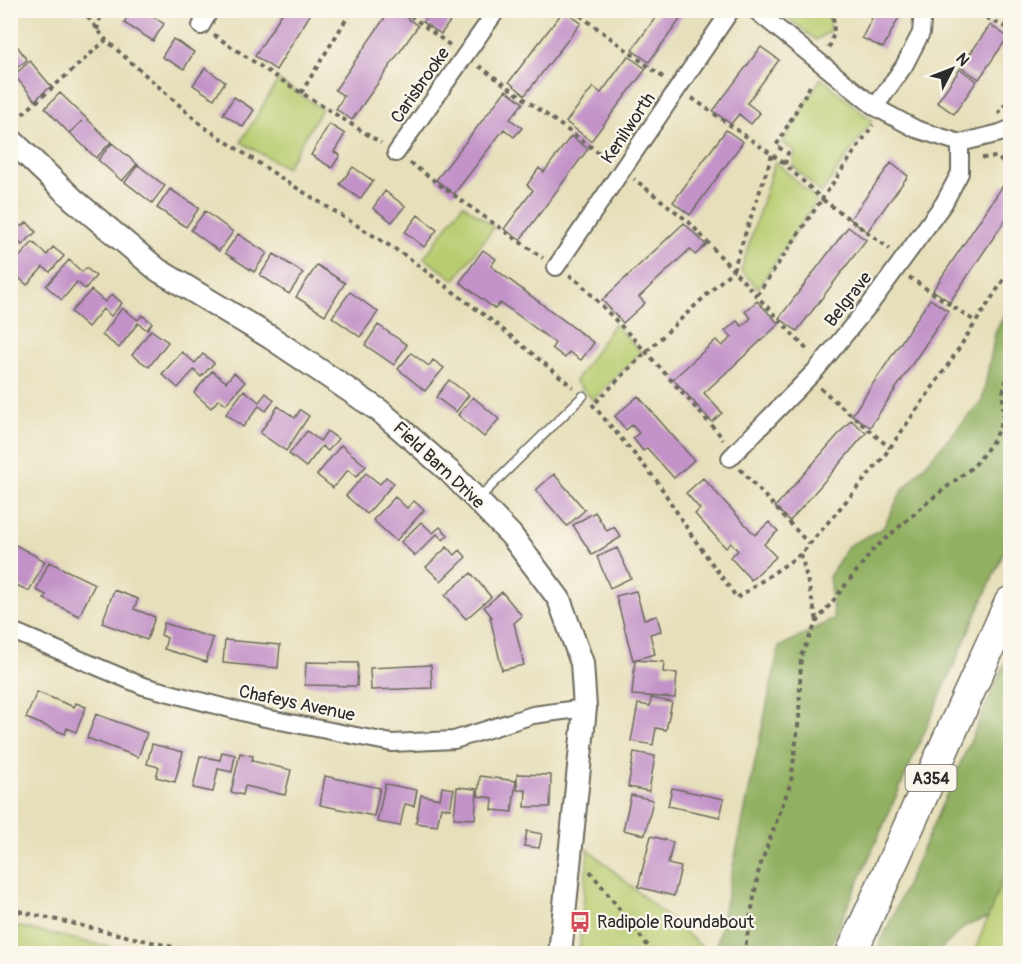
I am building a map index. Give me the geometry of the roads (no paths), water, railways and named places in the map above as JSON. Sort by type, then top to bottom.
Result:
[{"type":"highway","name":"A354","points":[[851,954],[1011,602]]},
{"type":"street","points":[[201,26],[210,10]]},
{"type":"street","name":"Carisbrooke","points":[[396,153],[497,10]]},
{"type":"street","name":"Kenilworth","points":[[556,267],[731,10]]},
{"type":"street","points":[[754,10],[879,109],[960,151],[1011,129]]},
{"type":"street","points":[[879,109],[921,33],[923,10]]},
{"type":"street","name":"Field Barn Drive","points":[[10,139],[75,200],[158,270],[270,337],[380,411],[450,472],[511,535],[559,599],[582,663],[585,708],[560,954]]},
{"type":"street","name":"Belgrave","points":[[730,458],[820,365],[871,303],[944,203],[960,173],[960,151]]},
{"type":"street","name":"Chafeys Avenue","points":[[10,630],[143,686],[265,718],[392,743],[454,740],[533,715],[585,708]]},
{"type":"lane","points":[[477,500],[583,396]]},
{"type":"place","name":"Radipole Roundabout","points":[[580,922]]}]
